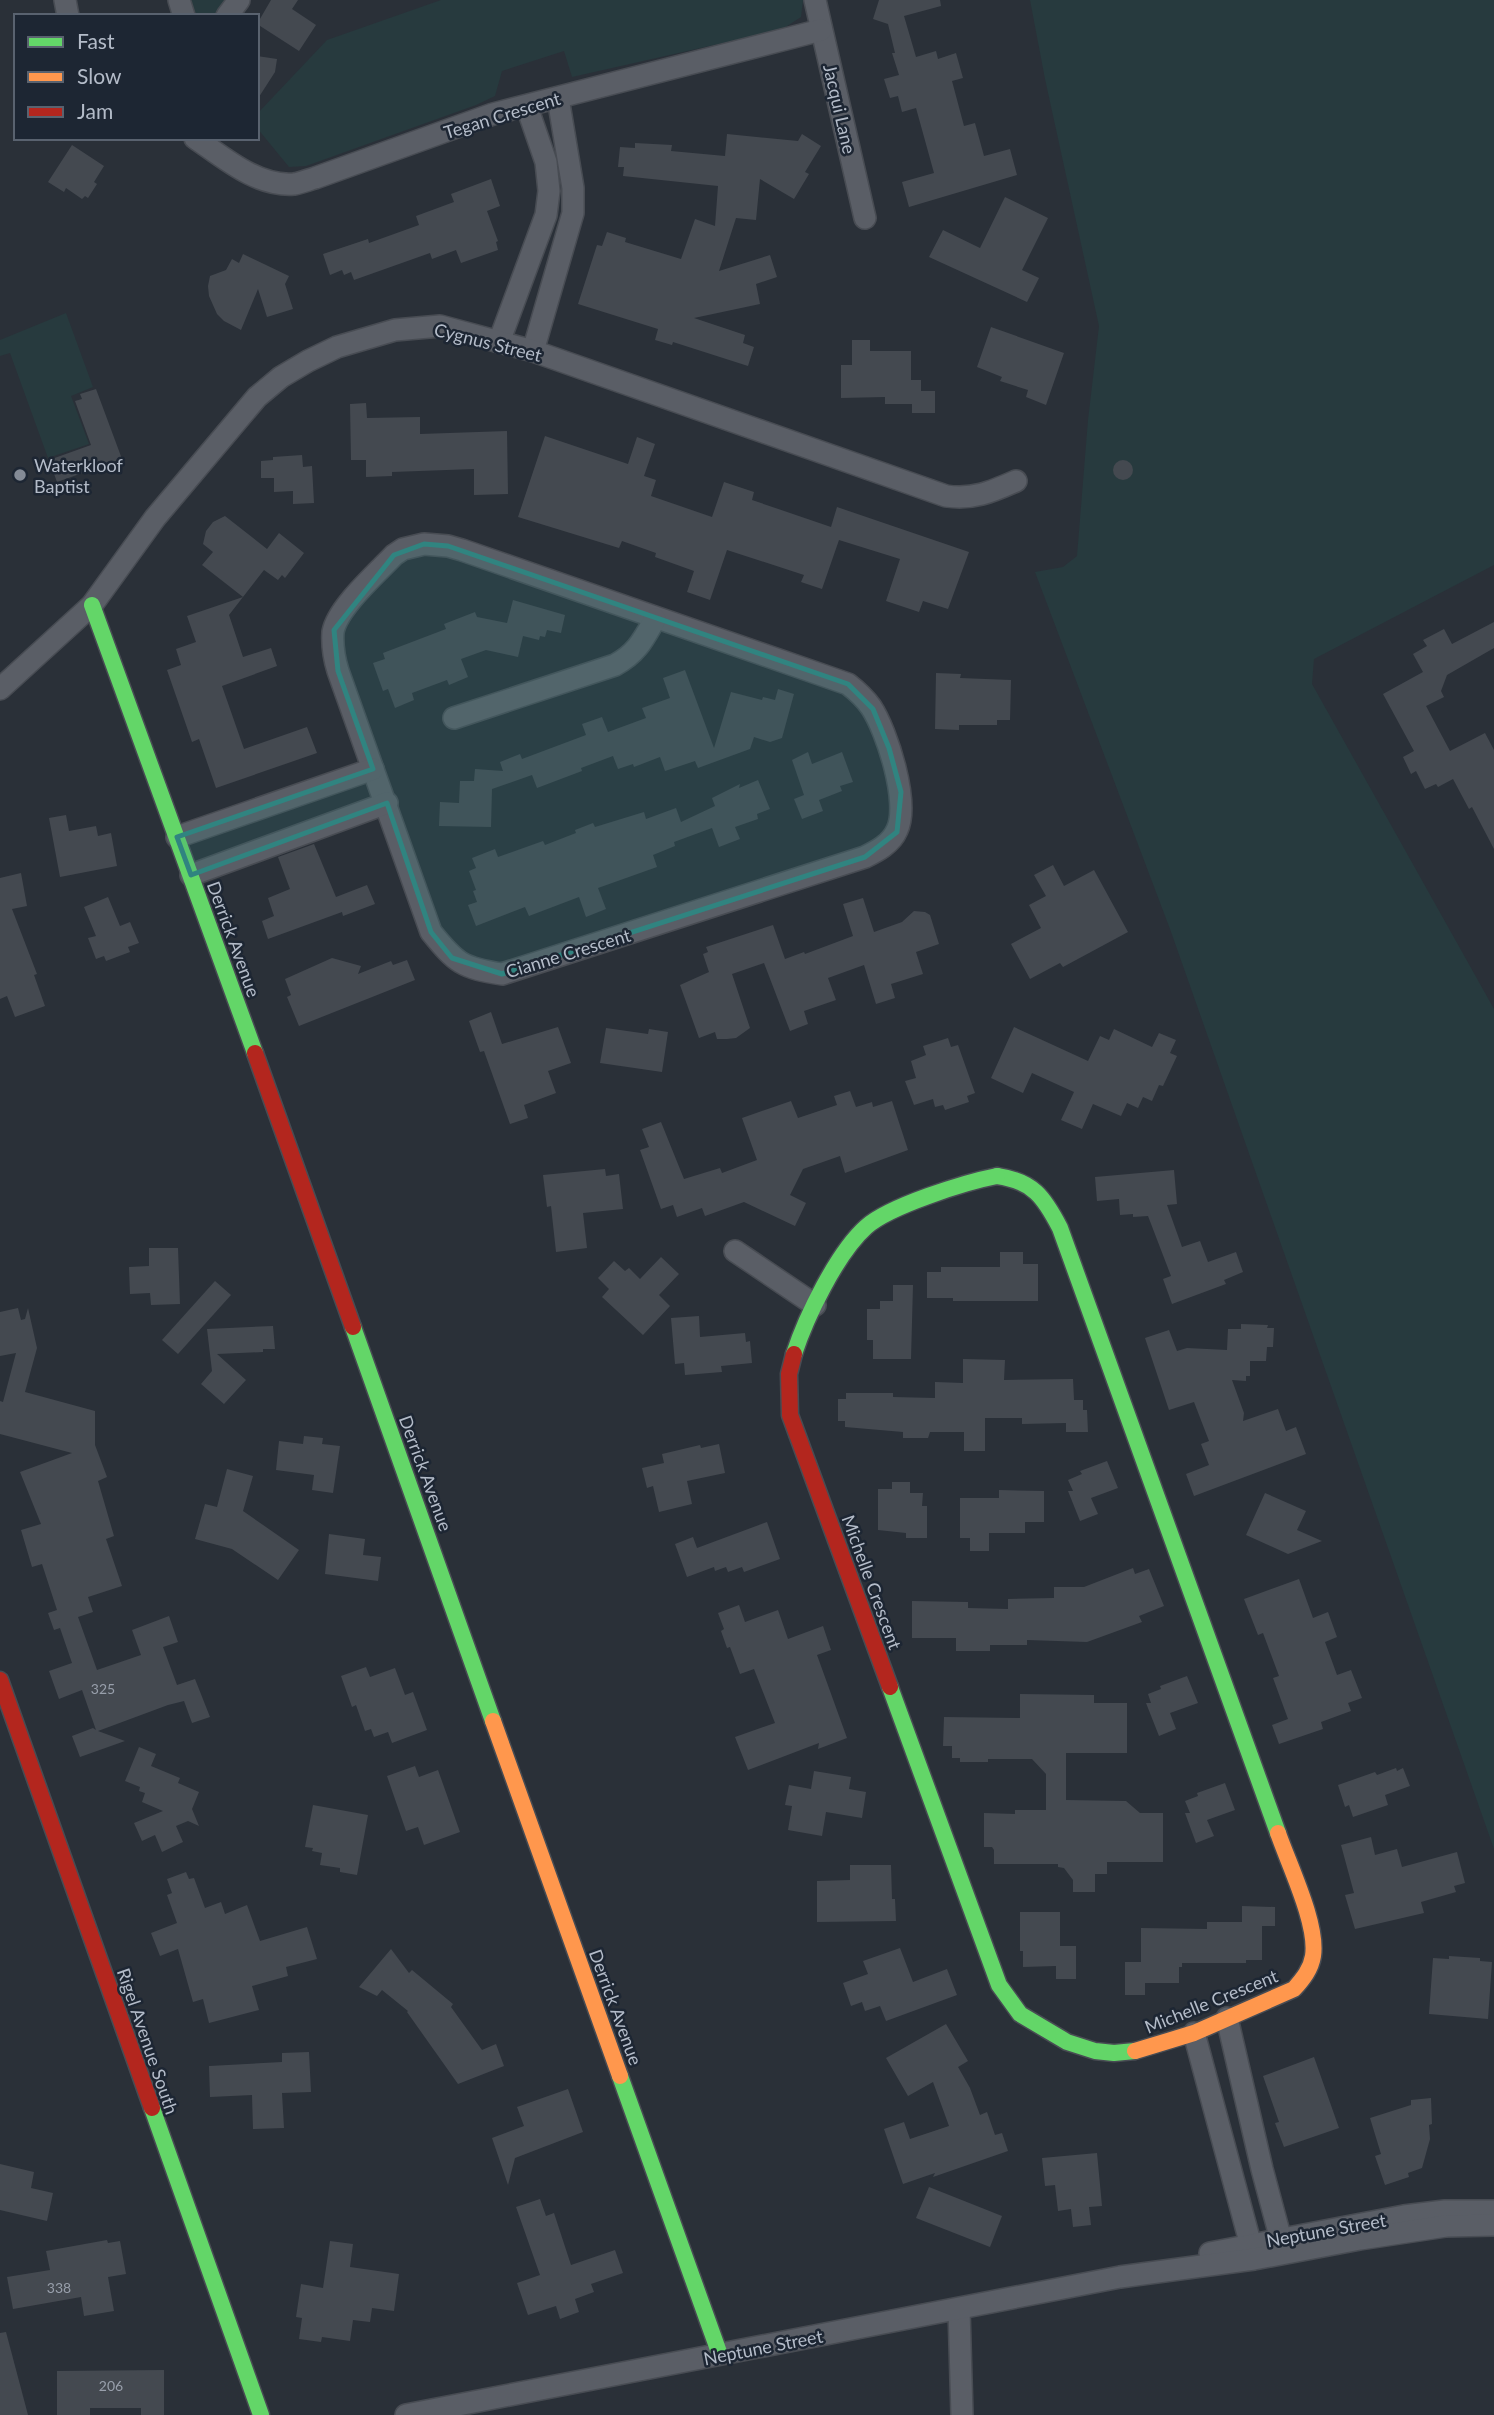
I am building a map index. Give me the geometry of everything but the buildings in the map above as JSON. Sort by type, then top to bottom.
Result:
[{"type":"street","name":"Jacqui Lane","points":[[815,0],[865,218]]},
{"type":"street","name":"Tegan Crescent","points":[[198,140],[250,174],[273,183],[294,184],[493,114],[821,30]]},
{"type":"street","points":[[533,351],[573,213],[571,175],[558,98]]},
{"type":"street","points":[[499,342],[546,215],[549,191],[546,162],[527,107]]},
{"type":"street","name":"Cygnus Street","points":[[0,688],[92,605],[163,508],[257,397],[281,377],[337,347],[395,330],[440,326],[533,351],[946,496],[964,499],[983,496],[1016,481]]},
{"type":"street","name":"Cianne Crescent","points":[[424,544],[449,546],[655,619],[835,678],[862,695],[873,709],[885,738],[901,792],[902,811],[897,832],[883,847],[865,857],[502,974],[478,971],[453,958],[431,932],[373,769],[338,671],[333,651],[334,630],[341,614],[394,555],[403,549],[424,544]]},
{"type":"street","name":"Derrick Avenue","points":[[92,605],[720,2355]]},
{"type":"street","points":[[454,718],[615,665],[637,649],[655,619]]},
{"type":"street","points":[[177,837],[373,769]]},
{"type":"street","points":[[191,875],[387,803]]},
{"type":"street","name":"Michelle Crescent","points":[[997,1176],[1026,1183],[1049,1206],[1060,1228],[1313,1930],[1314,1961],[1306,1976],[1294,1989],[1194,2033],[1135,2052],[1095,2051],[1066,2042],[1020,2014],[999,1984],[790,1415],[788,1386],[791,1361],[815,1305],[856,1238],[879,1217],[986,1177],[997,1176]]},
{"type":"street","points":[[735,1251],[815,1305]]},
{"type":"street","name":"Rigel Avenue South","points":[[0,1680],[261,2415]]},
{"type":"street","points":[[1227,2018],[1282,2246]]},
{"type":"street","points":[[1194,2033],[1253,2251]]},
{"type":"street","name":"Neptune Street","points":[[406,2415],[1253,2251],[1446,2226],[1494,2211]]},
{"type":"street","name":"Neptune Street","points":[[1468,2218],[1494,2225]]},
{"type":"street","points":[[959,2309],[962,2415]]},
{"type":"highlighted area","points":[[424,544],[448,546],[848,684],[873,709],[889,748],[901,792],[897,832],[865,857],[502,974],[452,958],[431,932],[387,803],[191,875],[177,837],[373,769],[338,671],[334,630],[394,555]]},
{"type":"green space","points":[[191,0],[227,0],[215,14],[197,14]]},
{"type":"green space","points":[[441,0],[803,0],[801,17],[781,30],[572,77],[564,51],[502,71],[495,96],[476,105],[306,166],[289,167],[259,130],[259,112],[327,40]]},
{"type":"green space","points":[[1030,0],[1494,0],[1494,565],[1314,659],[1312,684],[1494,1009],[1494,1849],[1170,929],[1035,572],[1063,567],[1077,556],[1099,326]]},
{"type":"green space","points":[[66,313],[93,387],[71,396],[89,444],[48,458],[10,353],[0,356],[0,340]]},
{"type":"traffic: fast","points":[[92,605],[255,1053]]},
{"type":"traffic: fast","points":[[997,1176],[1029,1186],[1043,1199],[1060,1228],[1278,1833]]},
{"type":"traffic: fast","points":[[794,1354],[824,1286],[844,1253],[866,1227],[909,1203],[997,1176]]},
{"type":"traffic: fast","points":[[353,1327],[493,1721]]},
{"type":"traffic: fast","points":[[890,1687],[999,1985],[1020,2014],[1067,2042],[1095,2051],[1135,2051]]},
{"type":"traffic: fast","points":[[620,2076],[720,2355]]},
{"type":"traffic: fast","points":[[152,2108],[261,2415]]},
{"type":"traffic: slow","points":[[493,1721],[620,2076]]},
{"type":"traffic: slow","points":[[1135,2051],[1194,2033],[1294,1989],[1306,1974],[1313,1956],[1311,1928],[1302,1894],[1278,1833]]},
{"type":"traffic: jam","points":[[255,1053],[353,1327]]},
{"type":"traffic: jam","points":[[794,1354],[789,1374],[790,1415],[890,1687]]},
{"type":"traffic: jam","points":[[0,1680],[152,2108]]},
{"type":"place","name":"Waterkloof Baptist","points":[[20,475]]}]
